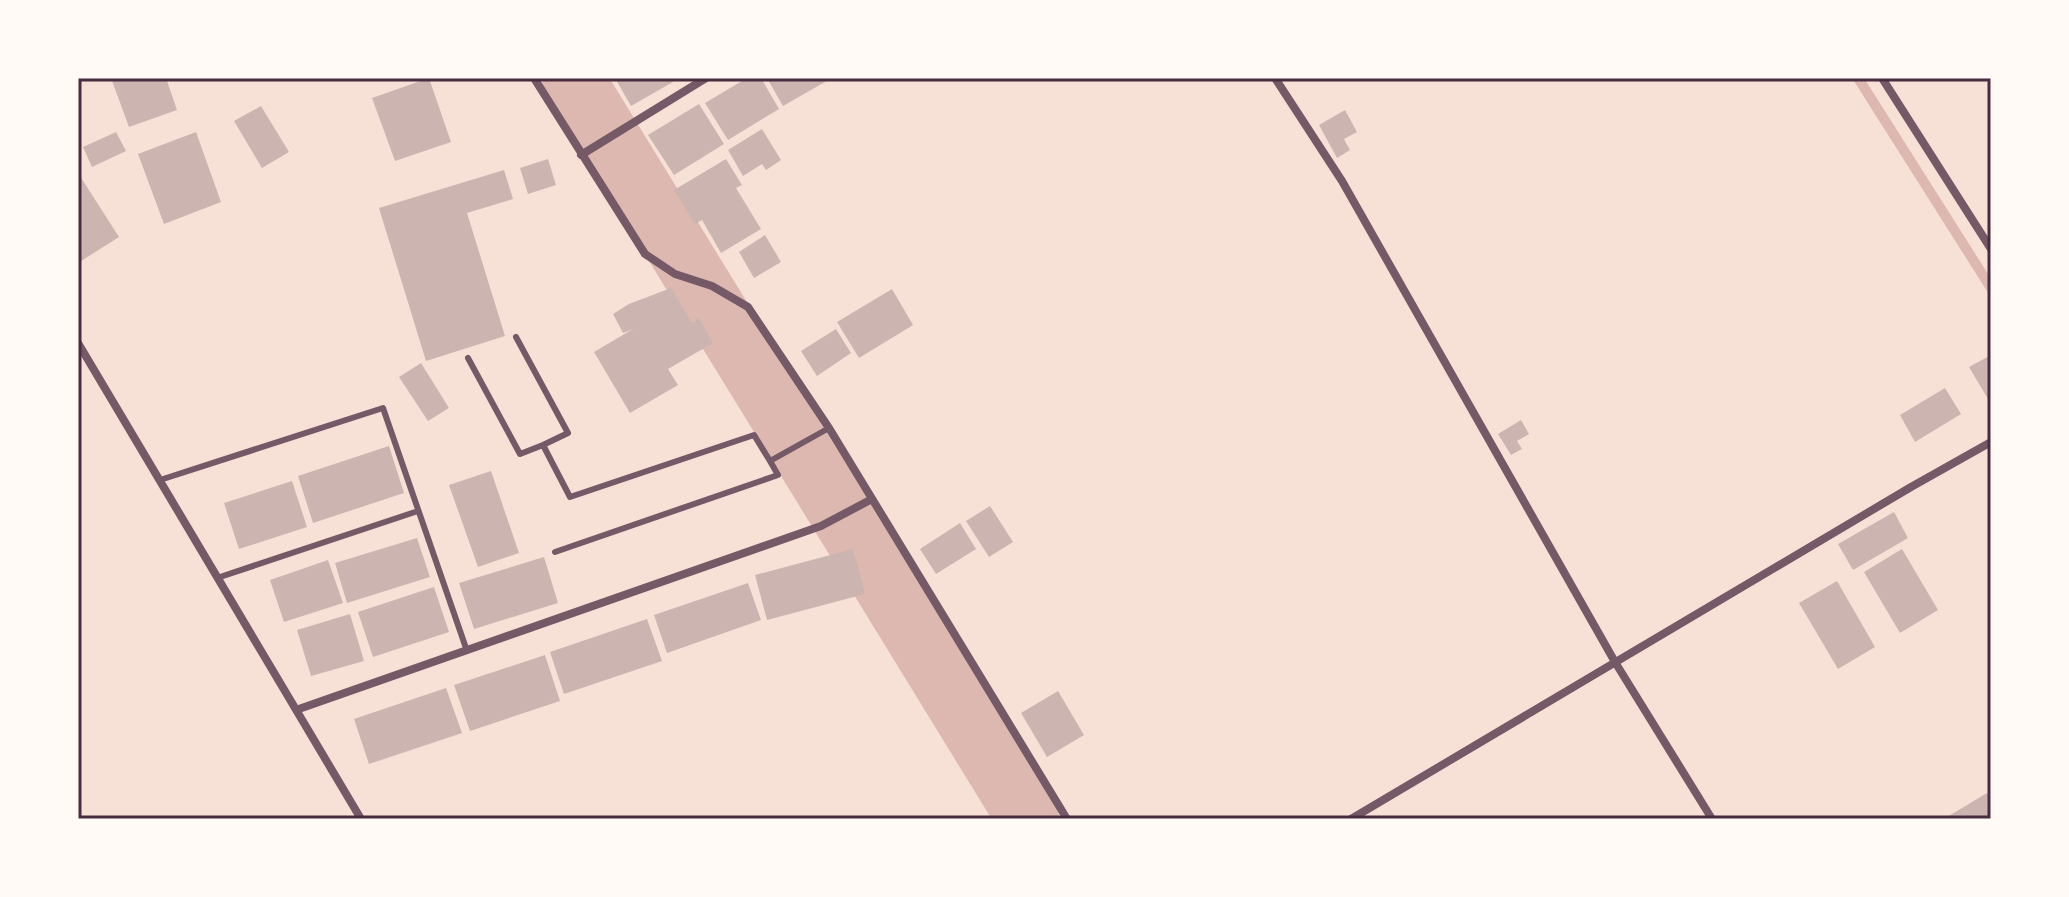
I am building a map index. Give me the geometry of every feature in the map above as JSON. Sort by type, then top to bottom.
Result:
[{"type":"street","points":[[534,78],[645,254],[675,274],[712,286],[748,307],[829,428],[1067,819]]},
{"type":"street","points":[[581,155],[706,78]]},
{"type":"street","points":[[1275,78],[1342,181],[1615,662],[1712,819]]},
{"type":"street","points":[[1882,78],[1991,249]]},
{"type":"street","points":[[78,343],[361,819]]},
{"type":"street","points":[[1351,819],[1991,442]]},
{"type":"street","points":[[296,710],[821,526],[872,499]]},
{"type":"lane","points":[[468,358],[520,454],[543,445],[568,433],[516,337]]},
{"type":"lane","points":[[160,480],[383,408],[467,651]]},
{"type":"lane","points":[[770,461],[829,428]]},
{"type":"lane","points":[[543,445],[570,497],[754,435],[778,475],[555,552]]},
{"type":"lane","points":[[217,578],[418,511]]},
{"type":"building","points":[[111,78],[166,78],[177,110],[129,127]]},
{"type":"building","points":[[429,78],[451,142],[395,161],[372,98]]},
{"type":"building","points":[[615,78],[671,78],[673,82],[631,106]]},
{"type":"building","points":[[747,78],[761,78],[779,109],[728,140],[705,103]]},
{"type":"building","points":[[767,78],[832,78],[783,106]]},
{"type":"building","points":[[699,104],[724,144],[674,175],[648,135]]},
{"type":"building","points":[[261,106],[289,152],[262,168],[234,121]]},
{"type":"building","points":[[1345,110],[1357,132],[1344,139],[1350,150],[1337,158],[1319,125]]},
{"type":"building","points":[[762,129],[781,160],[766,170],[762,164],[743,176],[728,150]]},
{"type":"building","points":[[116,132],[126,151],[92,167],[83,147]]},
{"type":"building","points":[[196,132],[221,202],[164,224],[138,154]]},
{"type":"building","points":[[548,159],[556,185],[528,194],[520,168]]},
{"type":"building","points":[[726,159],[742,185],[736,188],[761,229],[721,253],[702,220],[695,224],[674,190]]},
{"type":"building","points":[[504,170],[513,199],[467,213],[505,336],[426,361],[379,208]]},
{"type":"building","points":[[78,173],[119,237],[78,263]]},
{"type":"building","points":[[765,235],[781,262],[754,278],[739,252]]},
{"type":"building","points":[[671,288],[692,323],[699,318],[713,343],[668,369],[678,385],[630,413],[594,352],[633,329],[623,333],[613,314],[629,304]]},
{"type":"building","points":[[892,289],[913,325],[859,358],[837,322]]},
{"type":"building","points":[[836,329],[851,353],[817,376],[801,351]]},
{"type":"building","points":[[1991,355],[1991,404],[1969,367]]},
{"type":"building","points":[[421,363],[449,408],[428,421],[399,377]]},
{"type":"building","points":[[1945,388],[1961,414],[1915,442],[1900,415]]},
{"type":"building","points":[[1521,420],[1529,434],[1517,441],[1522,449],[1511,455],[1498,434]]},
{"type":"building","points":[[389,446],[404,493],[313,523],[298,476]]},
{"type":"building","points":[[491,471],[519,553],[478,567],[449,485]]},
{"type":"building","points":[[292,481],[307,527],[239,549],[224,503]]},
{"type":"building","points":[[990,506],[1013,542],[989,557],[966,521]]},
{"type":"building","points":[[1894,512],[1908,538],[1853,570],[1838,544]]},
{"type":"building","points":[[960,523],[976,549],[936,574],[920,549]]},
{"type":"building","points":[[417,538],[430,577],[347,603],[335,563]]},
{"type":"building","points":[[853,549],[865,594],[767,620],[755,575]]},
{"type":"building","points":[[1902,549],[1938,610],[1900,633],[1864,572]]},
{"type":"building","points":[[544,557],[558,603],[474,629],[459,583]]},
{"type":"building","points":[[328,560],[343,603],[284,622],[270,580]]},
{"type":"building","points":[[1837,581],[1875,647],[1838,669],[1799,603]]},
{"type":"building","points":[[748,583],[761,620],[667,653],[654,615]]},
{"type":"building","points":[[434,587],[449,632],[373,657],[358,612]]},
{"type":"building","points":[[350,614],[364,661],[311,676],[297,630]]},
{"type":"building","points":[[647,619],[662,661],[564,694],[550,652]]},
{"type":"building","points":[[545,655],[560,701],[470,731],[454,685]]},
{"type":"building","points":[[446,688],[462,733],[369,764],[354,719]]},
{"type":"building","points":[[1058,691],[1084,735],[1047,757],[1021,713]]},
{"type":"building","points":[[1987,793],[1991,799],[1991,819],[1947,817]]},
{"type":"waterway","points":[[573,78],[1028,819]]},
{"type":"waterway","points":[[1858,78],[1991,288]]}]
